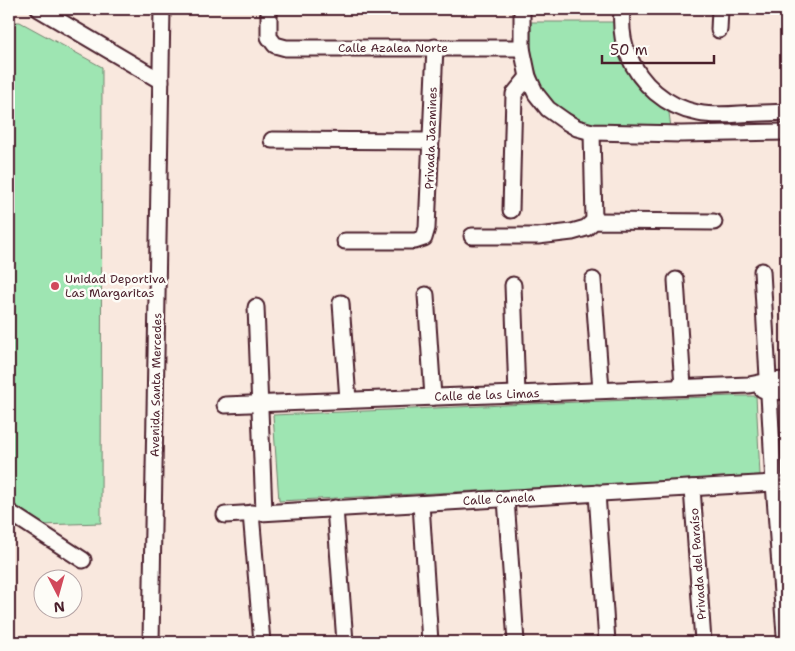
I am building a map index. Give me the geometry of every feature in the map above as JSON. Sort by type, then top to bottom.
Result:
[{"type":"street","points":[[39,9],[161,81]]},
{"type":"street","name":"Avenida Santa Mercedes","points":[[151,642],[162,9]]},
{"type":"street","name":"Calle Azalea Norte","points":[[269,9],[268,37],[275,45],[286,48],[522,48]]},
{"type":"street","points":[[522,9],[522,48],[528,78],[536,94],[548,109],[577,128],[592,132],[681,134],[786,132]]},
{"type":"street","points":[[622,9],[623,34],[627,53],[638,74],[662,99],[677,108],[699,114],[724,115],[786,112]]},
{"type":"street","points":[[719,30],[720,9]]},
{"type":"street","name":"Privada Jazmines","points":[[345,241],[415,241],[424,238],[427,228],[435,47]]},
{"type":"street","points":[[511,210],[514,94],[528,78]]},
{"type":"street","points":[[592,132],[594,221]]},
{"type":"street","points":[[272,140],[431,141]]},
{"type":"street","points":[[472,236],[538,236],[564,233],[586,228],[594,221],[714,222]]},
{"type":"street","points":[[762,271],[774,484],[786,635]]},
{"type":"street","points":[[593,280],[601,390]]},
{"type":"street","points":[[676,280],[682,387]]},
{"type":"street","points":[[513,285],[517,394]]},
{"type":"street","points":[[426,295],[433,397]]},
{"type":"street","points":[[341,303],[348,400]]},
{"type":"street","points":[[256,307],[260,404],[258,513],[262,642]]},
{"type":"street","name":"Calle de las Limas","points":[[769,386],[786,380]]},
{"type":"street","name":"Calle de las Limas","points":[[225,405],[749,385],[769,386],[786,391]]},
{"type":"street","name":"Calle Canela","points":[[225,515],[774,484]]},
{"type":"street","name":"Privada del Paraíso","points":[[692,488],[703,641]]},
{"type":"street","points":[[597,493],[607,642]]},
{"type":"street","points":[[506,499],[516,642]]},
{"type":"street","points":[[421,504],[430,642]]},
{"type":"street","points":[[334,508],[345,642]]},
{"type":"street","points":[[9,512],[83,560]]},
{"type":"green space","name":"Unidad Deportiva Las Margaritas","points":[[9,22],[20,22],[102,67],[101,523],[41,525],[9,505]]},
{"type":"green space","points":[[531,22],[619,22],[620,39],[668,105],[671,128],[593,126],[579,123],[554,106],[544,93],[533,63]]},
{"type":"green space","points":[[756,396],[760,475],[279,501],[273,415]]},
{"type":"place","name":"Unidad Deportiva Las Margaritas","points":[[55,286]]}]
